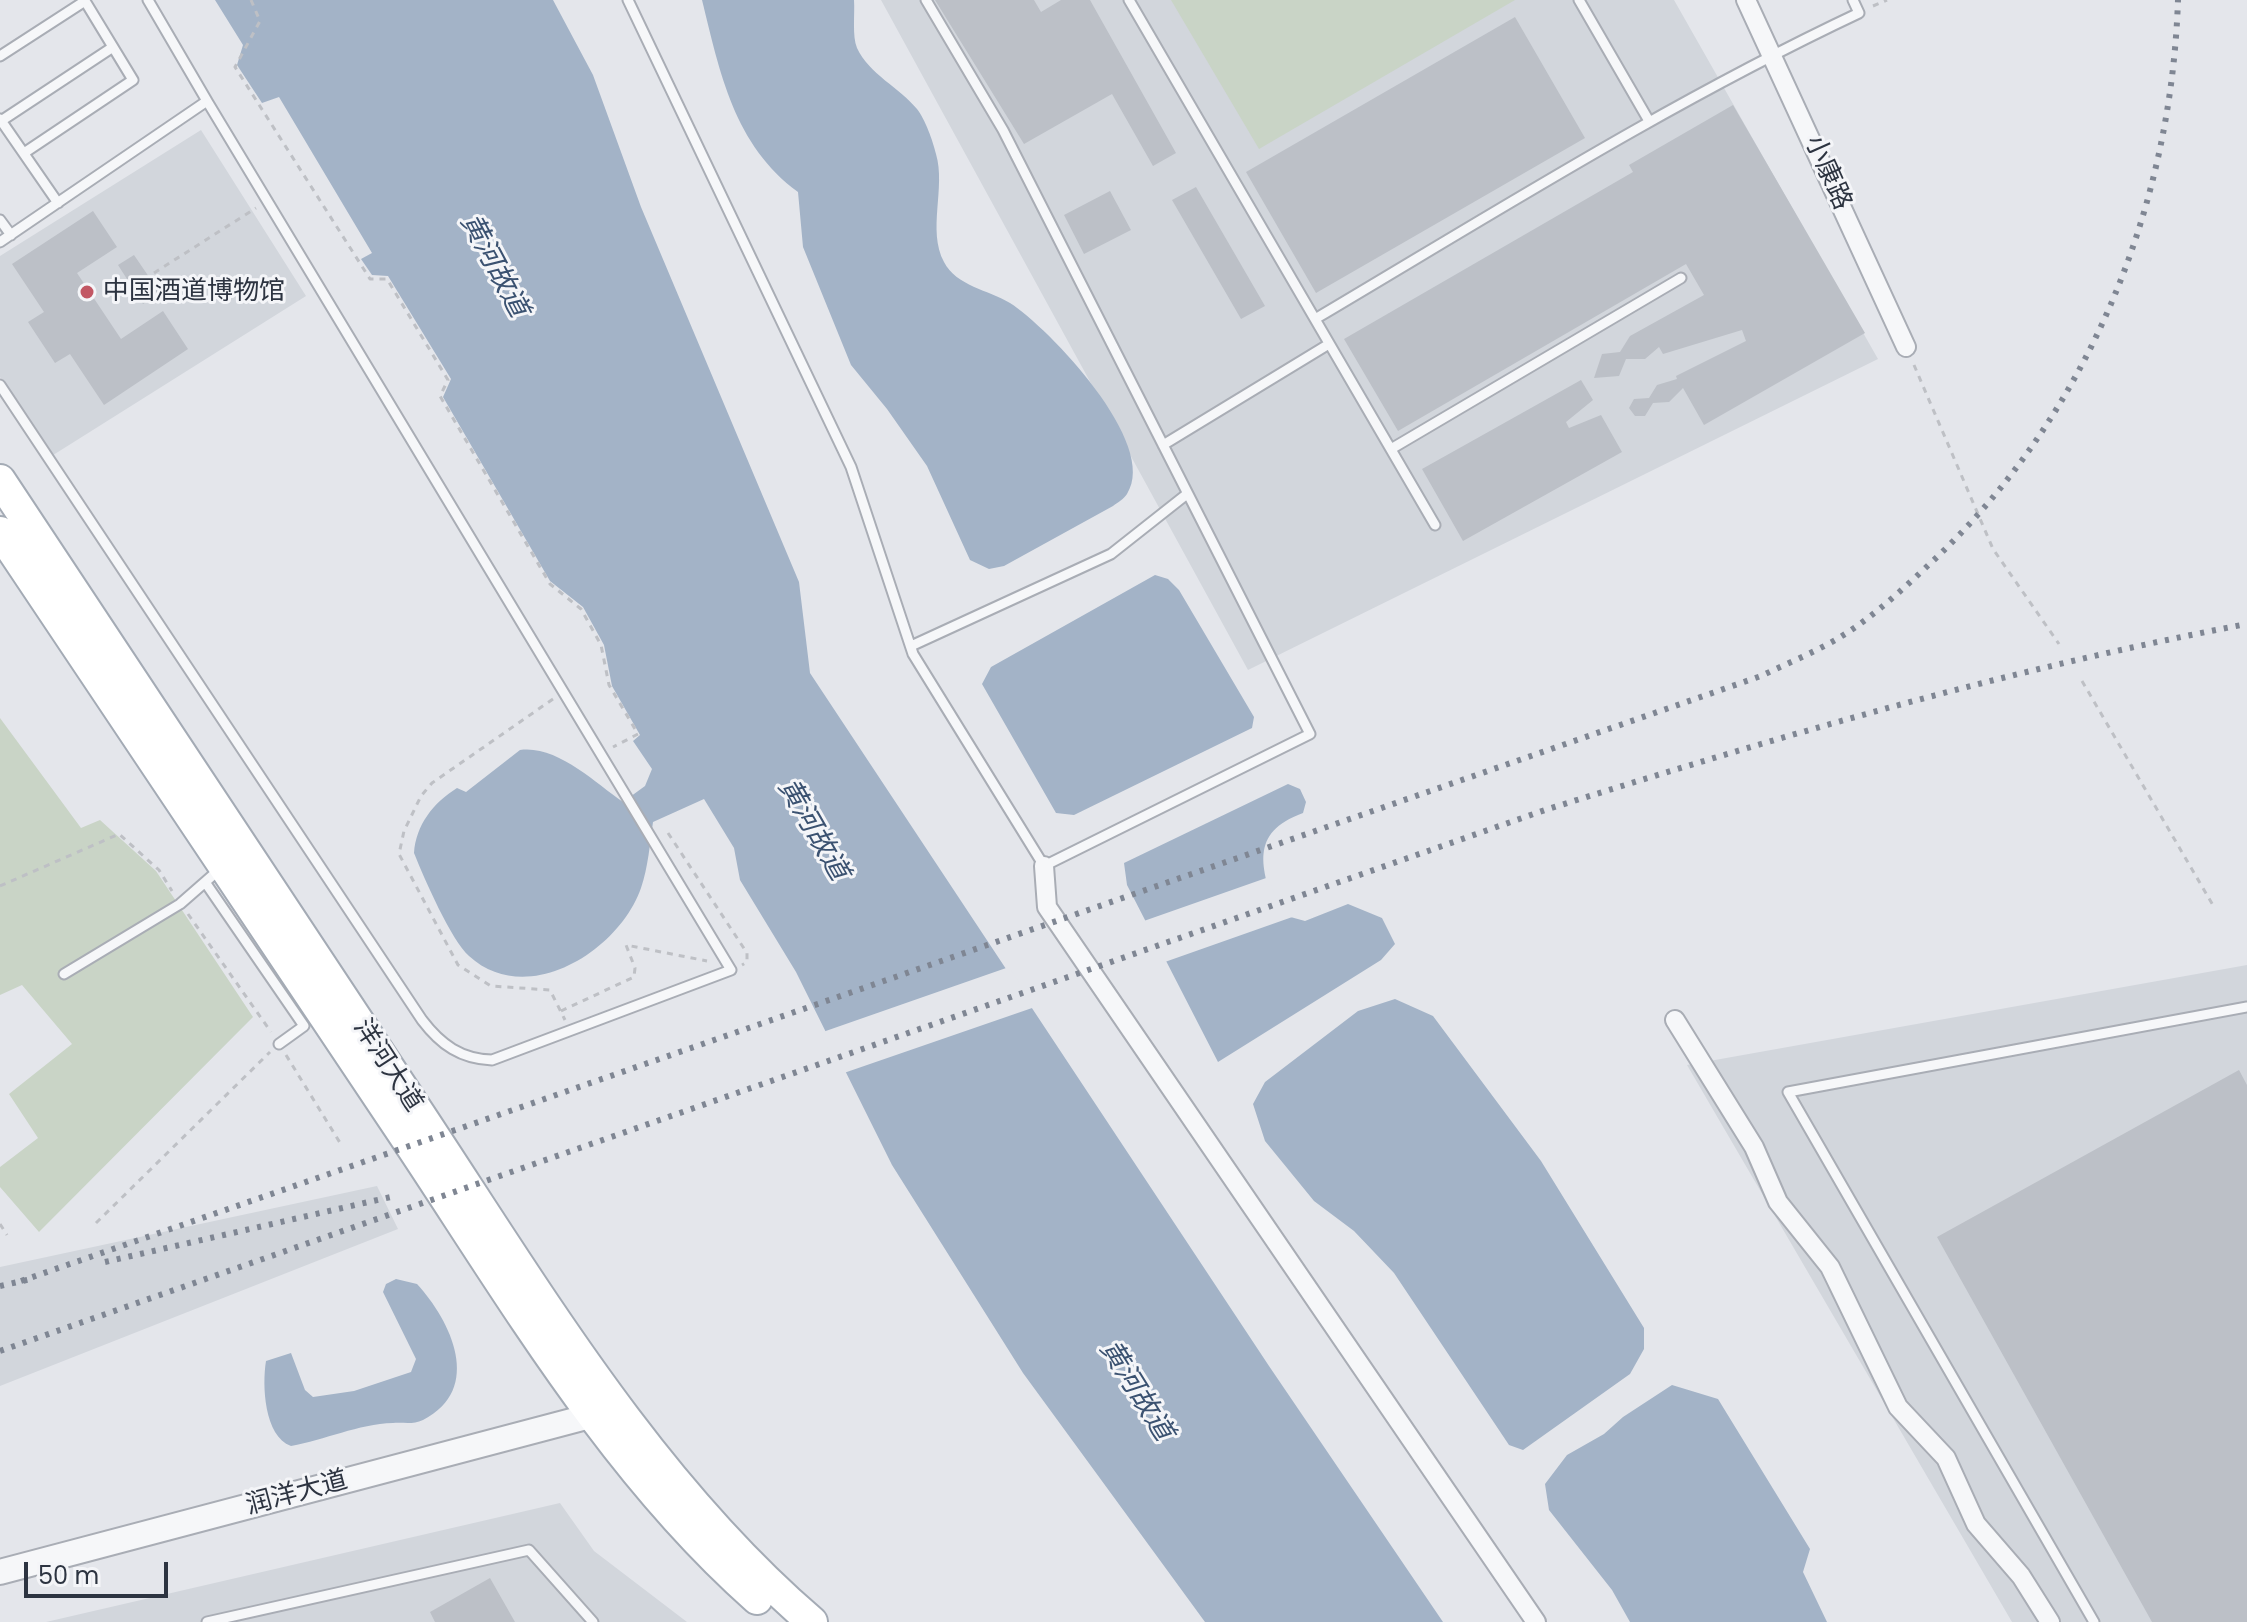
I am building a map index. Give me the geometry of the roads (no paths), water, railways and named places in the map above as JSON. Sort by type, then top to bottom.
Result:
[{"type":"main road","name":"洋河大道","points":[[0,480],[590,1368],[703,1517],[754,1570],[812,1622]]},
{"type":"main road","name":"洋河大道","points":[[0,532],[214,874],[594,1415],[664,1505],[718,1565],[783,1622]]},
{"type":"street","name":"小康路","points":[[1746,0],[1906,347]]},
{"type":"street","points":[[1044,866],[1047,907],[1536,1622]]},
{"type":"street","points":[[1675,1020],[1754,1147],[1778,1202],[1830,1267],[1898,1407],[1946,1458],[1976,1524],[2021,1576],[2050,1622]]},
{"type":"street","name":"润洋大道","points":[[0,1572],[594,1415]]},
{"type":"lane","points":[[0,385],[434,1036],[473,1060],[492,1060],[731,970],[266,202],[148,0]]},
{"type":"lane","points":[[628,0],[851,467],[911,646],[1044,866],[1310,734],[1003,130],[926,0]]},
{"type":"lane","points":[[1129,0],[1435,525]]},
{"type":"lane","points":[[1579,0],[1649,121]]},
{"type":"lane","points":[[1315,319],[1649,121],[1773,54],[1859,13],[1853,0]]},
{"type":"lane","points":[[0,56],[85,1],[133,80],[24,153]]},
{"type":"lane","points":[[58,203],[1,120],[113,47]]},
{"type":"lane","points":[[0,242],[207,101]]},
{"type":"lane","points":[[0,220],[11,235]]},
{"type":"lane","points":[[1391,449],[1681,278]]},
{"type":"lane","points":[[1163,445],[1329,344]]},
{"type":"lane","points":[[911,646],[1111,554],[1187,494]]},
{"type":"lane","points":[[64,974],[180,904],[214,874],[304,1026],[279,1044]]},
{"type":"lane","points":[[2094,1622],[1788,1092],[2247,1007]]},
{"type":"lane","points":[[207,1622],[529,1550],[593,1622]]},
{"type":"water","name":"黄河故道","points":[[215,0],[553,0],[593,75],[641,207],[799,582],[810,673],[1269,1366],[1443,1622],[1205,1622],[1023,1373],[892,1165],[796,972],[740,880],[734,848],[704,799],[653,822],[641,888],[630,911],[613,933],[568,966],[543,974],[517,977],[492,971],[462,948],[438,908],[414,853],[422,824],[440,801],[457,788],[466,792],[520,750],[548,753],[561,759],[623,802],[645,786],[652,769],[633,741],[640,735],[612,686],[604,645],[583,607],[550,581],[443,397],[451,379],[388,276],[372,275],[361,259],[372,253],[279,97],[262,103],[237,65],[243,45]]},
{"type":"water","points":[[702,0],[854,0],[855,43],[862,57],[917,109],[931,137],[939,167],[937,236],[944,262],[956,277],[1010,303],[1028,316],[1096,389],[1115,418],[1128,447],[1133,472],[1127,494],[1122,499],[1004,566],[989,569],[970,560],[927,466],[851,365],[803,247],[798,192],[776,173],[744,130],[723,80]]},
{"type":"water","points":[[1155,575],[1168,579],[1179,590],[1254,717],[1252,728],[1074,815],[1056,813],[982,684],[991,667]]},
{"type":"water","points":[[1288,784],[1300,789],[1306,802],[1303,813],[1285,821],[1267,842],[1264,867],[1276,913],[1305,921],[1348,904],[1382,918],[1395,944],[1381,960],[1218,1062],[1127,885],[1124,863]]},
{"type":"water","points":[[1395,999],[1433,1016],[1541,1161],[1644,1328],[1644,1349],[1630,1374],[1523,1450],[1509,1445],[1394,1273],[1354,1231],[1314,1201],[1265,1141],[1253,1104],[1265,1082],[1358,1011]]},
{"type":"water","points":[[396,1279],[417,1284],[441,1316],[450,1335],[456,1354],[457,1373],[453,1391],[442,1407],[415,1422],[367,1426],[291,1446],[282,1440],[275,1432],[267,1409],[264,1383],[266,1361],[291,1353],[305,1390],[313,1397],[354,1391],[411,1372],[416,1359],[383,1292],[386,1284]]},
{"type":"water","points":[[1672,1385],[1718,1399],[1810,1549],[1803,1572],[1827,1622],[1630,1622],[1612,1590],[1549,1510],[1545,1484],[1567,1455],[1604,1434],[1623,1417]]},
{"type":"railway","points":[[21,1281],[1761,676],[1837,639],[1901,591],[1990,501],[2037,439],[2078,373],[2111,303],[2138,230],[2159,155],[2172,78],[2178,0]]},
{"type":"railway","points":[[0,1351],[1545,810],[1893,706],[2069,662],[2247,624]]},
{"type":"railway","points":[[105,1262],[395,1196]]},
{"type":"railway","points":[[0,1286],[31,1279]]},
{"type":"place","name":"中国酒道博物馆","points":[[87,292]]}]
